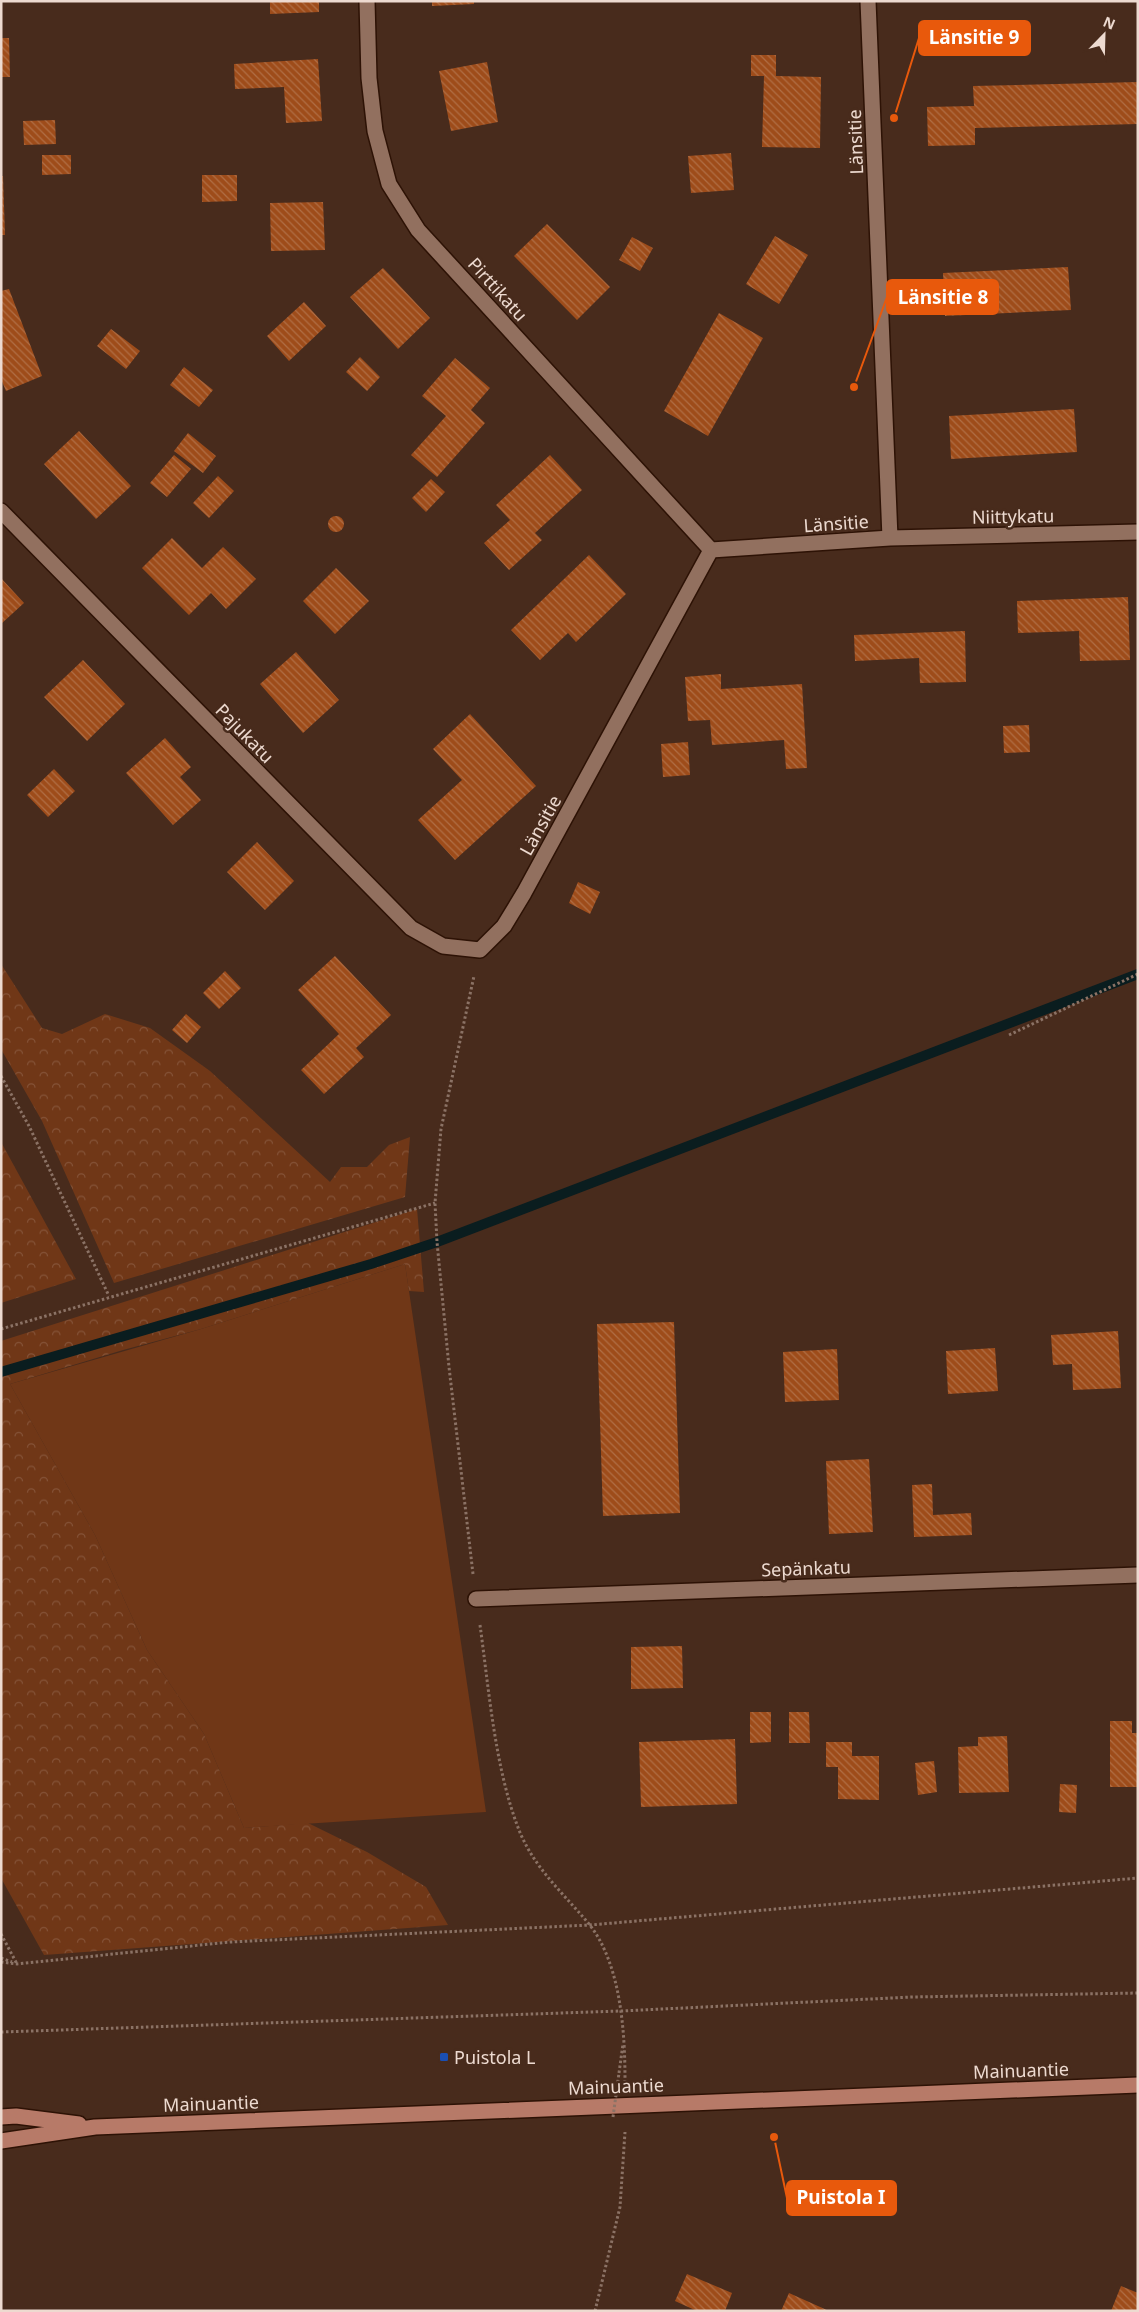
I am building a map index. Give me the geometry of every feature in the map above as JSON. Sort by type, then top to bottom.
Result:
[{"type":"main road","name":"Mainuantie","points":[[1,2141],[95,2126],[1138,2085]]},
{"type":"main road","name":"Mainuantie","points":[[1,2117],[16,2116],[95,2126]]},
{"type":"street","name":"Pirttikatu","points":[[367,1],[369,78],[374,122],[389,184],[418,230],[710,550]]},
{"type":"street","name":"Länsitie","points":[[480,950],[504,926],[524,893],[710,550],[890,538],[868,1]]},
{"type":"street","name":"Pajukatu","points":[[1,511],[411,928],[443,946],[480,950]]},
{"type":"street","name":"Niittykatu","points":[[890,538],[1138,532]]},
{"type":"street","name":"Sepänkatu","points":[[476,1599],[1138,1575]]},
{"type":"path","points":[[480,950],[441,1129],[435,1203],[437,1242],[449,1366],[476,1599],[499,1759],[519,1830],[536,1864],[590,1926],[606,1949],[625,2035],[626,2104],[620,2207],[595,2311]]},
{"type":"path","points":[[1009,1035],[1138,974]]},
{"type":"path","points":[[1,1076],[29,1126],[109,1296]]},
{"type":"path","points":[[1,1329],[109,1296],[435,1203]]},
{"type":"path","points":[[1,1960],[18,1964],[230,1942],[590,1926],[1138,1878]]},
{"type":"path","points":[[1,1934],[18,1964]]},
{"type":"path","points":[[1,2032],[621,2011],[912,1996],[1138,1993]]},
{"type":"path","points":[[613,2118],[625,2035]]},
{"type":"green space","points":[[1,964],[42,1028],[62,1034],[105,1014],[150,1028],[210,1071],[330,1182],[341,1167],[367,1167],[389,1145],[410,1137],[405,1197],[114,1283],[42,1121],[1,1049]]},
{"type":"green space","points":[[1,1142],[76,1279],[1,1303]]},
{"type":"green space","points":[[417,1209],[424,1292],[409,1291],[405,1264],[201,1329],[10,1384],[95,1535],[147,1650],[204,1734],[244,1828],[308,1823],[367,1852],[426,1887],[448,1925],[44,1955],[1,1878],[1,1341]]},
{"type":"green space","points":[[405,1264],[486,1812],[244,1828],[204,1734],[147,1650],[95,1535],[10,1384],[201,1329]]},
{"type":"building","points":[[270,1],[319,1],[319,12],[270,14]]},
{"type":"building","points":[[432,1],[474,1],[474,4],[432,6]]},
{"type":"building","points":[[1,38],[9,38],[10,77],[1,77]]},
{"type":"building","points":[[751,55],[776,55],[776,76],[821,77],[820,148],[762,147],[764,76],[751,76]]},
{"type":"building","points":[[318,59],[322,121],[286,123],[284,87],[235,89],[234,64]]},
{"type":"building","points":[[487,62],[498,122],[451,131],[439,71]]},
{"type":"building","points":[[1138,82],[1138,124],[975,128],[975,145],[928,146],[927,107],[974,106],[973,86]]},
{"type":"building","points":[[55,120],[56,144],[24,145],[23,121]]},
{"type":"building","points":[[731,153],[734,190],[691,193],[688,156]]},
{"type":"building","points":[[42,155],[71,155],[71,174],[42,175]]},
{"type":"building","points":[[202,175],[237,175],[237,201],[202,202]]},
{"type":"building","points":[[1,176],[3,176],[5,235],[1,235]]},
{"type":"building","points":[[323,202],[325,250],[271,251],[270,203]]},
{"type":"building","points":[[547,224],[610,287],[577,320],[514,256]]},
{"type":"building","points":[[775,236],[808,255],[779,304],[746,284]]},
{"type":"building","points":[[632,237],[653,248],[640,271],[619,260]]},
{"type":"building","points":[[1068,267],[1071,310],[945,316],[943,273]]},
{"type":"building","points":[[383,268],[430,318],[398,349],[350,297]]},
{"type":"building","points":[[9,289],[42,376],[6,391],[1,379],[1,291]]},
{"type":"building","points":[[304,302],[326,326],[289,361],[267,336]]},
{"type":"building","points":[[719,313],[763,338],[708,436],[664,411]]},
{"type":"building","points":[[111,329],[140,351],[126,369],[97,346]]},
{"type":"building","points":[[360,357],[380,377],[367,391],[346,372]]},
{"type":"building","points":[[455,358],[490,388],[471,410],[485,423],[437,477],[411,455],[446,416],[422,396]]},
{"type":"building","points":[[184,367],[213,390],[199,407],[170,385]]},
{"type":"building","points":[[1074,409],[1077,452],[951,459],[949,416]]},
{"type":"building","points":[[79,431],[131,486],[96,519],[44,464]]},
{"type":"building","points":[[188,433],[216,456],[203,473],[174,451]]},
{"type":"building","points":[[174,455],[191,469],[167,497],[150,483]]},
{"type":"building","points":[[550,455],[582,490],[535,533],[542,540],[509,570],[484,543],[510,520],[496,505]]},
{"type":"building","points":[[218,476],[234,491],[209,518],[193,503]]},
{"type":"building","points":[[431,479],[445,492],[426,512],[412,498]]},
{"type":"building","points":[[336,516],[342,518],[344,524],[342,530],[336,532],[330,530],[328,524],[330,518]]},
{"type":"building","points":[[172,538],[202,568],[223,547],[256,579],[226,609],[211,593],[189,615],[142,568]]},
{"type":"building","points":[[589,555],[626,594],[576,642],[568,633],[540,660],[511,630]]},
{"type":"building","points":[[336,568],[369,601],[335,634],[303,601]]},
{"type":"building","points":[[1,578],[24,603],[1,624]]},
{"type":"building","points":[[1128,597],[1130,660],[1080,661],[1079,631],[1018,633],[1017,601]]},
{"type":"building","points":[[965,631],[966,682],[920,683],[919,658],[855,661],[854,635]]},
{"type":"building","points":[[296,652],[339,700],[303,733],[260,684]]},
{"type":"building","points":[[83,660],[125,704],[87,741],[44,697]]},
{"type":"building","points":[[721,674],[721,689],[802,684],[807,768],[786,769],[784,740],[712,745],[710,720],[688,721],[685,677]]},
{"type":"building","points":[[470,714],[536,786],[455,860],[418,820],[462,780],[433,749]]},
{"type":"building","points":[[1029,725],[1030,752],[1004,753],[1003,726]]},
{"type":"building","points":[[165,738],[191,767],[180,777],[201,800],[173,825],[126,773]]},
{"type":"building","points":[[688,742],[690,775],[663,777],[661,744]]},
{"type":"building","points":[[54,769],[75,791],[48,817],[27,795]]},
{"type":"building","points":[[257,842],[294,881],[265,910],[227,872]]},
{"type":"building","points":[[578,882],[600,892],[590,914],[569,903]]},
{"type":"building","points":[[335,956],[391,1015],[356,1048],[364,1057],[324,1094],[301,1070],[339,1034],[298,990]]},
{"type":"building","points":[[225,971],[241,988],[219,1009],[203,993]]},
{"type":"building","points":[[186,1014],[201,1027],[187,1043],[172,1030]]},
{"type":"building","points":[[674,1322],[680,1513],[603,1516],[597,1324]]},
{"type":"building","points":[[1118,1331],[1121,1388],[1073,1390],[1072,1364],[1053,1365],[1051,1335]]},
{"type":"building","points":[[995,1348],[998,1391],[948,1394],[946,1351]]},
{"type":"building","points":[[837,1349],[839,1400],[785,1402],[783,1352]]},
{"type":"building","points":[[869,1459],[873,1532],[829,1534],[826,1461]]},
{"type":"building","points":[[932,1484],[933,1515],[971,1513],[972,1535],[914,1537],[912,1485]]},
{"type":"building","points":[[682,1646],[683,1688],[631,1689],[631,1647]]},
{"type":"building","points":[[750,1712],[771,1712],[771,1742],[750,1743]]},
{"type":"building","points":[[789,1712],[809,1712],[810,1743],[789,1743]]},
{"type":"building","points":[[1110,1721],[1132,1721],[1132,1733],[1138,1733],[1138,1787],[1110,1787]]},
{"type":"building","points":[[1007,1736],[1009,1792],[959,1793],[958,1747],[978,1746],[978,1737]]},
{"type":"building","points":[[735,1739],[737,1804],[641,1807],[639,1742]]},
{"type":"building","points":[[826,1742],[852,1742],[852,1756],[879,1756],[879,1800],[838,1799],[838,1767],[826,1767]]},
{"type":"building","points":[[934,1761],[937,1792],[918,1795],[915,1763]]},
{"type":"building","points":[[1060,1784],[1077,1785],[1076,1813],[1059,1812]]},
{"type":"building","points":[[687,2274],[732,2293],[725,2311],[697,2311],[675,2301]]},
{"type":"building","points":[[1121,2286],[1138,2293],[1138,2311],[1111,2311]]},
{"type":"building","points":[[789,2293],[829,2311],[781,2311]]},
{"type":"waterway","points":[[1,1372],[371,1264],[437,1242],[1138,974]]},
{"type":"place","name":"Länsitie 9","points":[[894,118]]},
{"type":"place","name":"Länsitie 8","points":[[854,387]]},
{"type":"place","name":"Puistola L","points":[[444,2057]]},
{"type":"place","name":"Puistola I","points":[[774,2137]]}]
